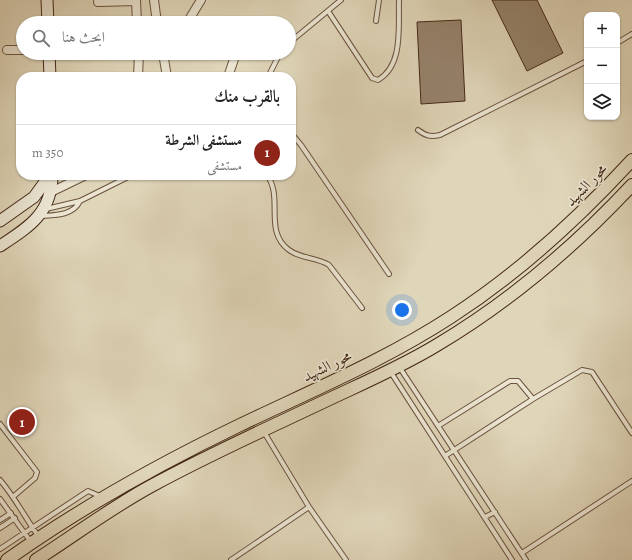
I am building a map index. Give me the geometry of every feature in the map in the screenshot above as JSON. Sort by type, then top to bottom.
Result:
[{"type":"main road","points":[[47,0],[48,16]]},
{"type":"main road","points":[[49,60],[50,72]]},
{"type":"main road","name":"محور الشهيد","points":[[6,560],[32,535],[104,498],[168,461],[359,368],[451,318],[516,271],[545,247],[596,199],[632,160]]},
{"type":"main road","points":[[0,220],[39,192],[47,180]]},
{"type":"main road","points":[[0,246],[23,230],[41,213],[52,192],[51,180]]},
{"type":"main road","name":"محور الشهيد","points":[[36,560],[134,495],[263,430],[394,368],[437,345],[514,294],[569,249],[632,185]]},
{"type":"main road","points":[[25,203],[36,204],[41,213]]},
{"type":"street","points":[[154,0],[157,16]]},
{"type":"street","points":[[192,16],[201,0]]},
{"type":"street","points":[[98,2],[136,1],[137,16]]},
{"type":"street","points":[[7,50],[16,50]]},
{"type":"street","points":[[138,72],[139,60]]},
{"type":"street","points":[[165,60],[166,72]]},
{"type":"street","points":[[230,72],[234,60]]},
{"type":"street","points":[[52,192],[76,180]]},
{"type":"lane","points":[[296,37],[340,0]]},
{"type":"lane","points":[[376,21],[379,0]]},
{"type":"lane","points":[[328,11],[372,78],[378,80],[388,72],[396,57],[399,0]]},
{"type":"lane","points":[[620,41],[632,34]]},
{"type":"lane","points":[[270,72],[276,60]]},
{"type":"lane","points":[[418,130],[424,135],[432,137],[440,135],[584,63]]},
{"type":"lane","points":[[296,138],[302,144],[389,274]]},
{"type":"lane","points":[[41,213],[80,201],[122,180]]},
{"type":"lane","points":[[269,180],[274,190],[274,226],[280,242],[287,249],[299,256],[322,261],[329,265],[362,308]]},
{"type":"lane","points":[[41,213],[66,213],[77,206],[80,201]]},
{"type":"lane","points":[[394,368],[438,426],[526,560]]},
{"type":"lane","points":[[394,368],[445,456],[512,560]]},
{"type":"lane","points":[[445,456],[532,398],[578,372],[587,370],[592,372],[632,433]]},
{"type":"lane","points":[[438,426],[510,381],[518,381],[532,398]]},
{"type":"lane","points":[[0,424],[37,472],[36,478],[14,496]]},
{"type":"lane","points":[[263,430],[309,507],[346,560]]},
{"type":"lane","points":[[0,480],[14,496],[32,535]]},
{"type":"lane","points":[[522,553],[632,481]]},
{"type":"lane","points":[[0,499],[15,518],[32,535]]},
{"type":"lane","points":[[231,560],[309,507]]},
{"type":"lane","points":[[485,517],[495,512]]},
{"type":"lane","points":[[0,520],[11,513]]},
{"type":"lane","points":[[0,528],[15,518]]},
{"type":"lane","points":[[0,549],[32,535]]},
{"type":"building","points":[[492,0],[537,0],[563,53],[527,71]]},
{"type":"building","points":[[461,20],[465,101],[421,104],[417,22]]},
{"type":"place","name":"مستشفى الشرطة","points":[[22,422]]}]
